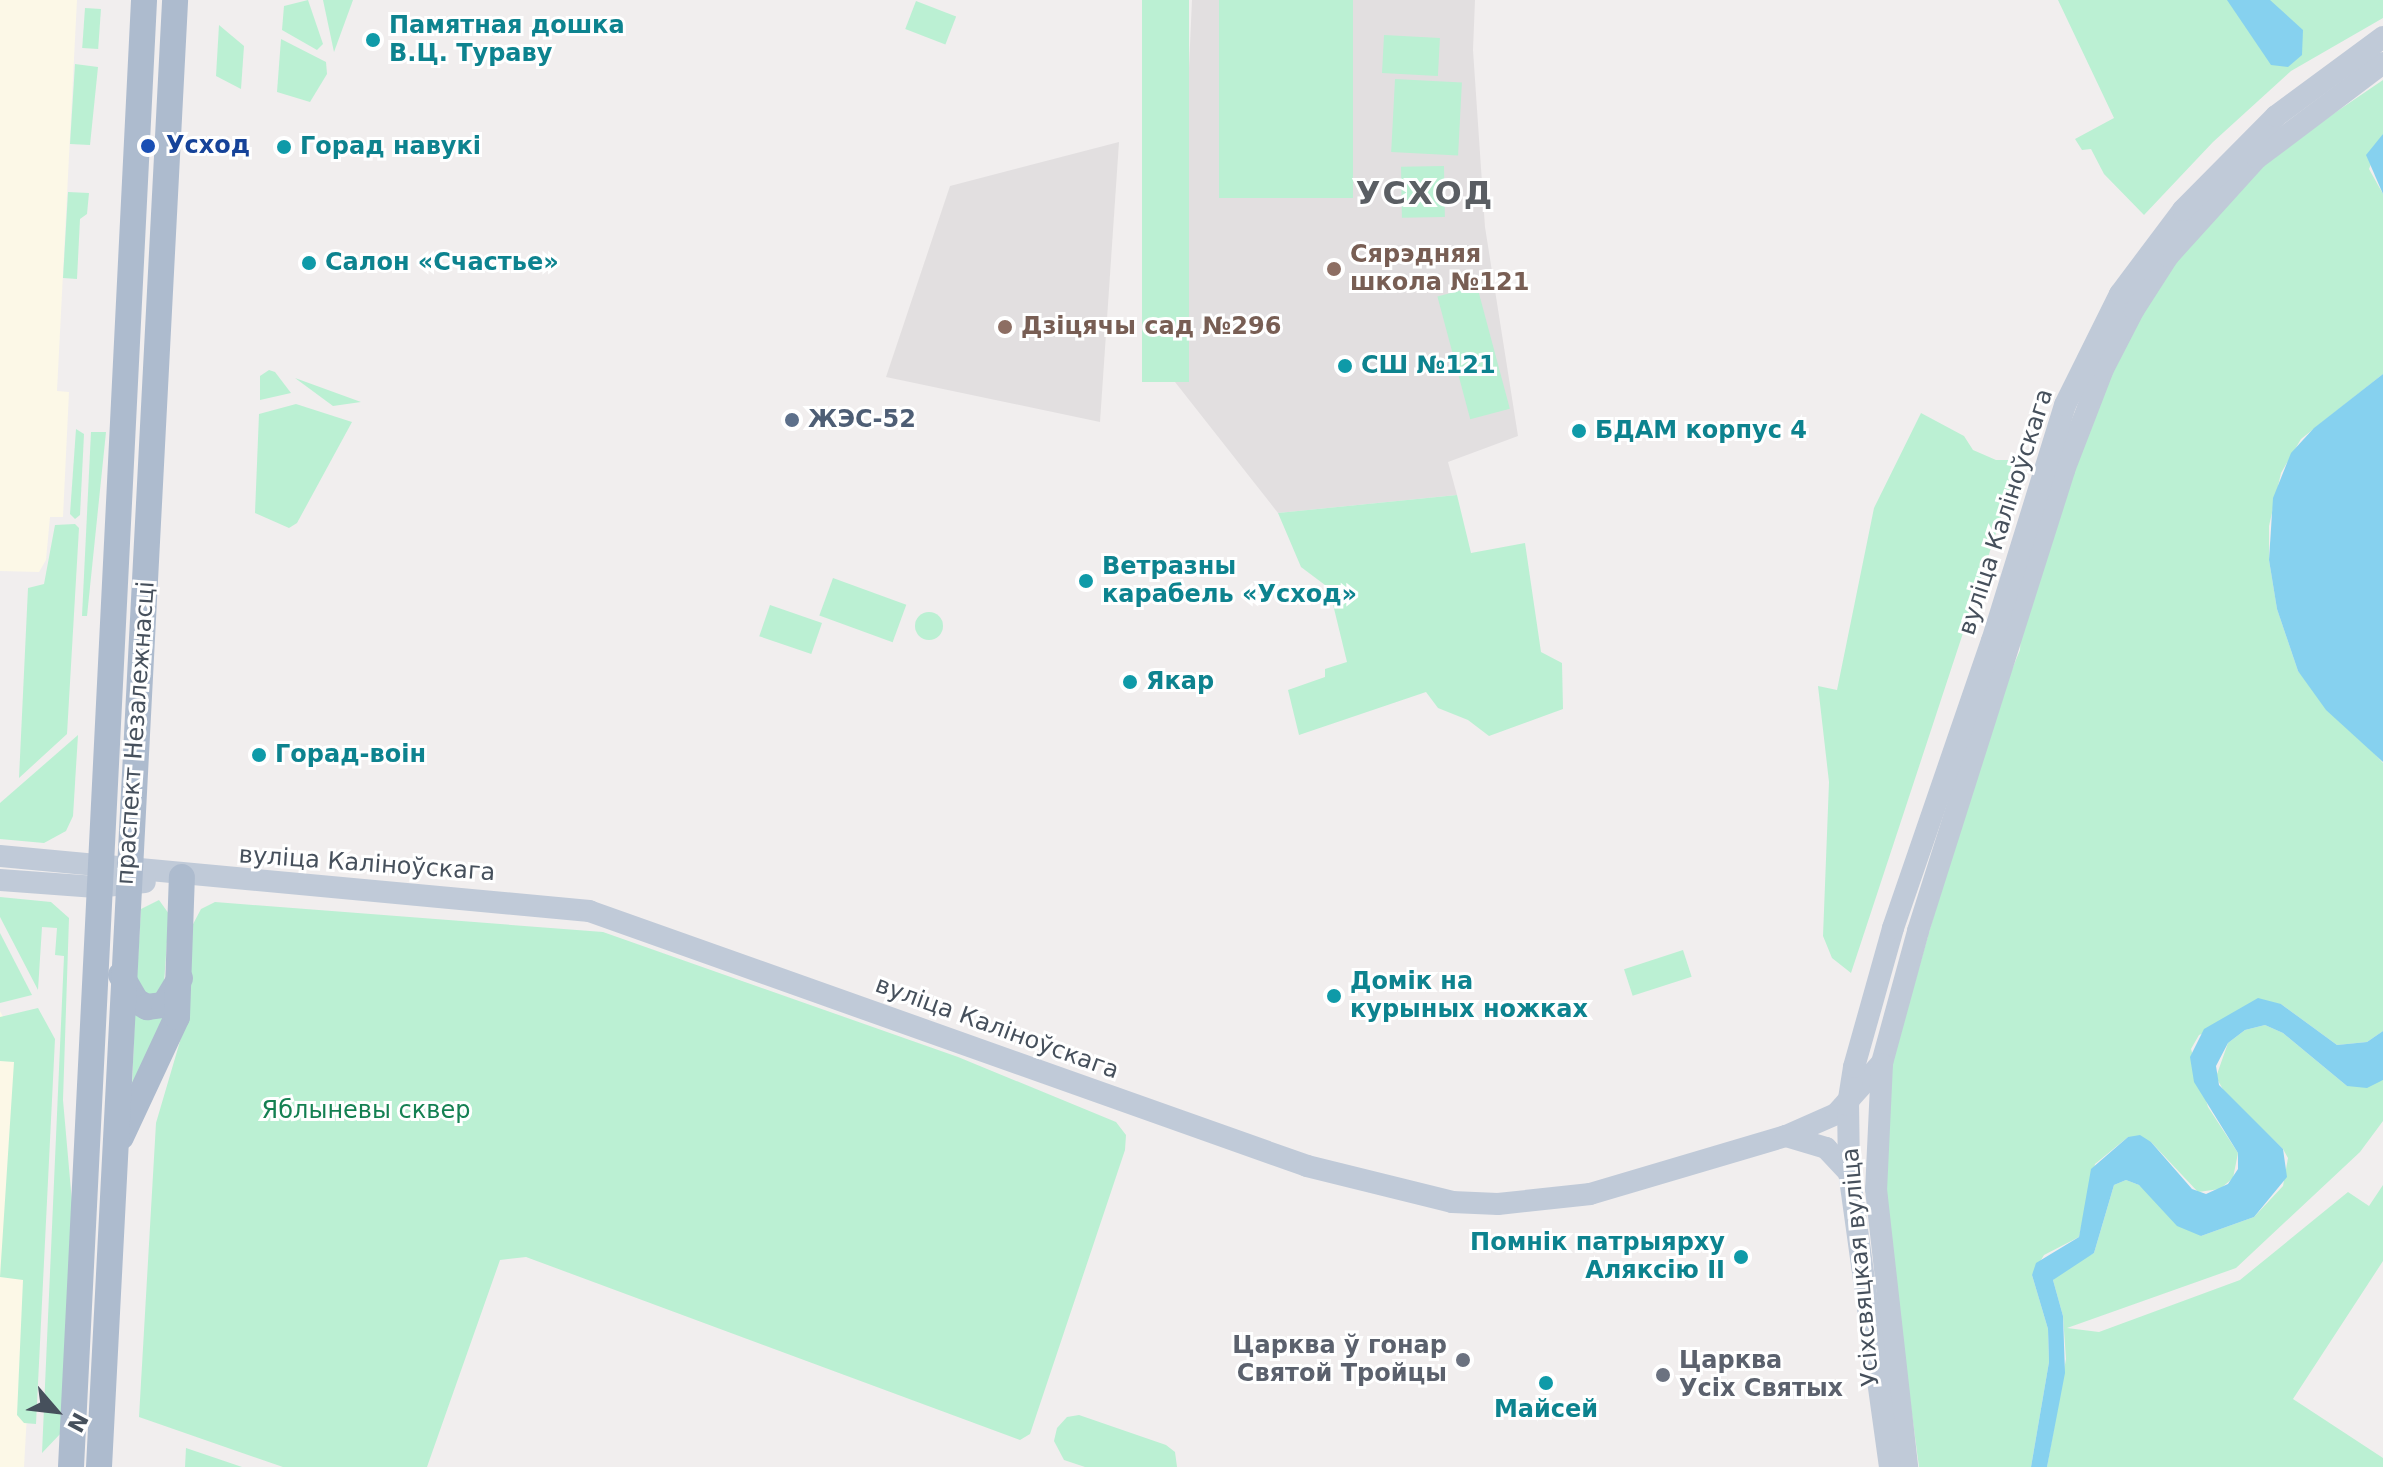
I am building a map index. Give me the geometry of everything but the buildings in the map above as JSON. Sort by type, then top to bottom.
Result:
[{"type":"main road","name":"праспект Незалежнасці","points":[[71,1467],[97,876],[144,0]]},
{"type":"main road","name":"праспект Незалежнасці","points":[[99,1467],[126,876],[144,631],[175,0]]},
{"type":"main road","name":"вуліца Каліноўскага","points":[[1848,1105],[1893,928],[1992,641],[2065,405],[2088,352],[2154,246],[2218,171],[2276,116],[2383,37]]},
{"type":"main road","name":"вуліца Каліноўскага","points":[[97,876],[182,877],[511,900],[616,918],[1294,1161],[1452,1202],[1498,1204],[1590,1194],[1786,1136],[1848,1105],[1882,1063],[1897,999],[1976,743],[2064,470],[2103,369],[2168,256],[2203,214],[2257,158],[2383,63]]},
{"type":"main road","points":[[0,856],[97,876]]},
{"type":"main road","points":[[0,880],[97,876]]},
{"type":"main road","points":[[115,1154],[132,1108],[172,1032],[180,978],[182,877]]},
{"type":"main road","points":[[121,975],[136,1001],[147,1007],[164,1005],[180,978]]},
{"type":"main road","name":"Усіхсвяцкая вуліца","points":[[1882,1063],[1876,1166],[1907,1467]]},
{"type":"main road","name":"Усіхсвяцкая вуліца","points":[[1848,1105],[1849,1173],[1890,1467]]},
{"type":"main road","points":[[1811,1126],[1849,1140],[1867,1151],[1876,1166]]},
{"type":"main road","points":[[1786,1136],[1826,1148],[1849,1173]]},
{"type":"shaded area","points":[[0,0],[77,0],[57,391],[69,392],[63,517],[50,517],[46,560],[39,572],[0,571]]},
{"type":"shaded area","name":"Сярэдняя школа №121","points":[[1192,0],[1475,0],[1473,50],[1485,227],[1518,436],[1448,462],[1457,495],[1278,513],[1175,382]]},
{"type":"shaded area","name":"Дзіцячы сад №296","points":[[1119,142],[1100,422],[886,377],[950,186]]},
{"type":"shaded area","points":[[0,1011],[45,1097],[24,1467],[0,1467]]},
{"type":"green space","points":[[308,0],[323,44],[317,50],[282,30],[284,6]]},
{"type":"green space","points":[[323,0],[353,0],[334,52]]},
{"type":"green space","points":[[1142,0],[1189,0],[1189,382],[1142,382]]},
{"type":"green space","points":[[1219,0],[1353,0],[1353,198],[1219,198]]},
{"type":"green space","points":[[2058,0],[2383,0],[2383,18],[2291,71],[2213,142],[2144,215],[2104,174],[2091,149],[2082,150],[2075,139],[2114,118]]},
{"type":"green space","points":[[916,1],[956,16],[945,44],[905,29]]},
{"type":"green space","points":[[85,8],[101,9],[98,49],[82,48]]},
{"type":"green space","points":[[219,25],[244,46],[241,89],[216,76]]},
{"type":"green space","points":[[1384,35],[1440,38],[1438,76],[1382,73]]},
{"type":"green space","points":[[281,39],[326,62],[327,74],[310,102],[277,92]]},
{"type":"green space","points":[[75,64],[98,67],[90,145],[70,144]]},
{"type":"green space","points":[[1395,79],[1462,83],[1458,155],[1391,152]]},
{"type":"green space","points":[[2383,80],[2383,134],[2369,169],[2383,194],[2383,374],[2301,439],[2281,473],[2269,526],[2269,560],[2277,609],[2298,671],[2383,763],[2383,1031],[2367,1042],[2337,1045],[2281,1004],[2199,1035],[2191,1049],[2208,1107],[2238,1153],[2233,1178],[2220,1189],[2198,1192],[2151,1142],[2128,1137],[2095,1164],[2079,1237],[2044,1255],[2032,1275],[2048,1329],[2049,1362],[2031,1467],[1919,1467],[1885,1211],[1891,1066],[1986,732],[2020,650],[2021,628],[2095,405],[2147,302],[2198,232],[2280,150]]},
{"type":"green space","points":[[1444,166],[1445,217],[1402,218],[1401,167]]},
{"type":"green space","points":[[68,192],[89,193],[87,214],[80,219],[77,279],[63,278]]},
{"type":"green space","points":[[1477,286],[1510,409],[1470,419],[1437,297]]},
{"type":"green space","points":[[269,370],[275,372],[291,393],[260,400],[260,376]]},
{"type":"green space","points":[[295,378],[361,402],[333,406]]},
{"type":"green space","points":[[296,404],[352,422],[297,523],[289,528],[255,513],[259,414]]},
{"type":"green space","points":[[1921,413],[1964,436],[1973,450],[1996,460],[2020,460],[1851,973],[1832,958],[1823,936],[1829,782],[1818,686],[1837,690],[1874,508]]},
{"type":"green space","points":[[76,429],[84,434],[80,515],[75,519],[70,514]]},
{"type":"green space","points":[[91,432],[106,432],[87,616],[82,616]]},
{"type":"green space","points":[[1457,495],[1471,553],[1525,543],[1541,652],[1562,663],[1563,709],[1489,736],[1468,720],[1438,708],[1426,692],[1299,735],[1288,690],[1325,677],[1325,669],[1347,662],[1329,588],[1301,567],[1278,513]]},
{"type":"green space","points":[[75,524],[79,528],[67,734],[19,778],[28,588],[44,584],[55,525]]},
{"type":"green space","points":[[833,578],[906,605],[893,642],[819,616]]},
{"type":"green space","points":[[770,605],[822,623],[811,654],[759,636]]},
{"type":"green space","points":[[929,612],[939,616],[943,626],[939,636],[929,640],[919,636],[915,626],[919,616]]},
{"type":"green space","points":[[78,735],[73,816],[66,831],[44,843],[0,839],[0,803]]},
{"type":"green space","points":[[0,897],[51,902],[69,918],[63,1100],[72,1202],[62,1432],[42,1453],[64,956],[55,955],[57,928],[42,927],[38,990],[0,917]]},
{"type":"green space","points":[[159,900],[169,914],[163,997],[136,991],[141,909]]},
{"type":"green space","name":"Яблыневы сквер","points":[[215,902],[603,932],[958,1057],[1116,1122],[1126,1135],[1125,1150],[1030,1434],[1020,1440],[526,1257],[500,1260],[427,1467],[283,1467],[139,1417],[156,1123],[188,1014],[191,928],[201,909]]},
{"type":"green space","points":[[0,933],[32,995],[0,1003]]},
{"type":"green space","points":[[1683,950],[1692,977],[1633,996],[1624,969]]},
{"type":"green space","points":[[38,1008],[55,1039],[36,1424],[24,1423],[17,1415],[23,1280],[0,1277],[14,1062],[0,1061],[0,1017]]},
{"type":"green space","points":[[168,1008],[132,1089],[135,1010]]},
{"type":"green space","points":[[2265,1025],[2283,1033],[2347,1086],[2383,1080],[2383,1121],[2360,1152],[2236,1268],[2067,1328],[2099,1332],[2240,1280],[2348,1192],[2369,1206],[2383,1185],[2383,1261],[2293,1399],[2383,1458],[2383,1467],[2047,1467],[2066,1359],[2063,1316],[2053,1280],[2058,1272],[2094,1253],[2114,1185],[2126,1180],[2139,1185],[2201,1236],[2254,1217],[2283,1186],[2288,1158],[2283,1149],[2225,1093],[2216,1077],[2228,1043],[2245,1030]]},
{"type":"green space","points":[[1079,1415],[1166,1445],[1175,1452],[1177,1467],[1085,1467],[1064,1460],[1054,1441],[1057,1428],[1067,1417]]},
{"type":"green space","points":[[186,1448],[242,1467],[185,1467]]},
{"type":"water","points":[[2227,0],[2270,0],[2303,30],[2302,55],[2288,67],[2271,65]]},
{"type":"water","points":[[2383,134],[2383,194],[2366,155]]},
{"type":"water","points":[[2383,374],[2383,762],[2326,710],[2298,671],[2277,609],[2269,560],[2273,498],[2291,453],[2314,428]]},
{"type":"water","points":[[2258,998],[2281,1004],[2337,1045],[2367,1042],[2383,1031],[2383,1080],[2367,1088],[2347,1086],[2283,1033],[2265,1025],[2245,1030],[2228,1043],[2216,1066],[2219,1085],[2283,1149],[2287,1177],[2254,1217],[2201,1236],[2177,1226],[2139,1185],[2126,1180],[2114,1185],[2094,1253],[2053,1280],[2063,1316],[2065,1373],[2047,1467],[2031,1467],[2049,1362],[2048,1329],[2032,1275],[2036,1263],[2079,1237],[2091,1169],[2128,1137],[2140,1135],[2151,1142],[2192,1189],[2206,1194],[2228,1184],[2238,1169],[2238,1153],[2194,1082],[2190,1057],[2204,1029]]},
{"type":"place","name":"Памятная дошка В.Ц. Тураву","points":[[373,40]]},
{"type":"place","name":"Усход","points":[[148,146]]},
{"type":"place","name":"Горад навукі","points":[[284,147]]},
{"type":"place","name":"Салон «Счастье»","points":[[309,263]]},
{"type":"place","name":"Сярэдняя школа №121","points":[[1334,269]]},
{"type":"place","name":"Дзіцячы сад №296","points":[[1005,327]]},
{"type":"place","name":"СШ №121","points":[[1345,366]]},
{"type":"place","name":"ЖЭС-52","points":[[792,420]]},
{"type":"place","name":"БДАМ корпус 4","points":[[1579,431]]},
{"type":"place","name":"Ветразны карабель «Усход»","points":[[1086,581]]},
{"type":"place","name":"Якар","points":[[1130,682]]},
{"type":"place","name":"Горад-воін","points":[[259,755]]},
{"type":"place","name":"Домік на курыных ножках","points":[[1334,996]]},
{"type":"place","name":"Помнік патрыярху Аляксію II","points":[[1741,1257]]},
{"type":"place","name":"Царква ў гонар Святой Тройцы","points":[[1463,1360]]},
{"type":"place","name":"Царква Усіх Святых","points":[[1663,1375]]},
{"type":"place","name":"Майсей","points":[[1546,1383]]},
{"type":"district","name":"УСХОД","points":[[1425,193]]}]
